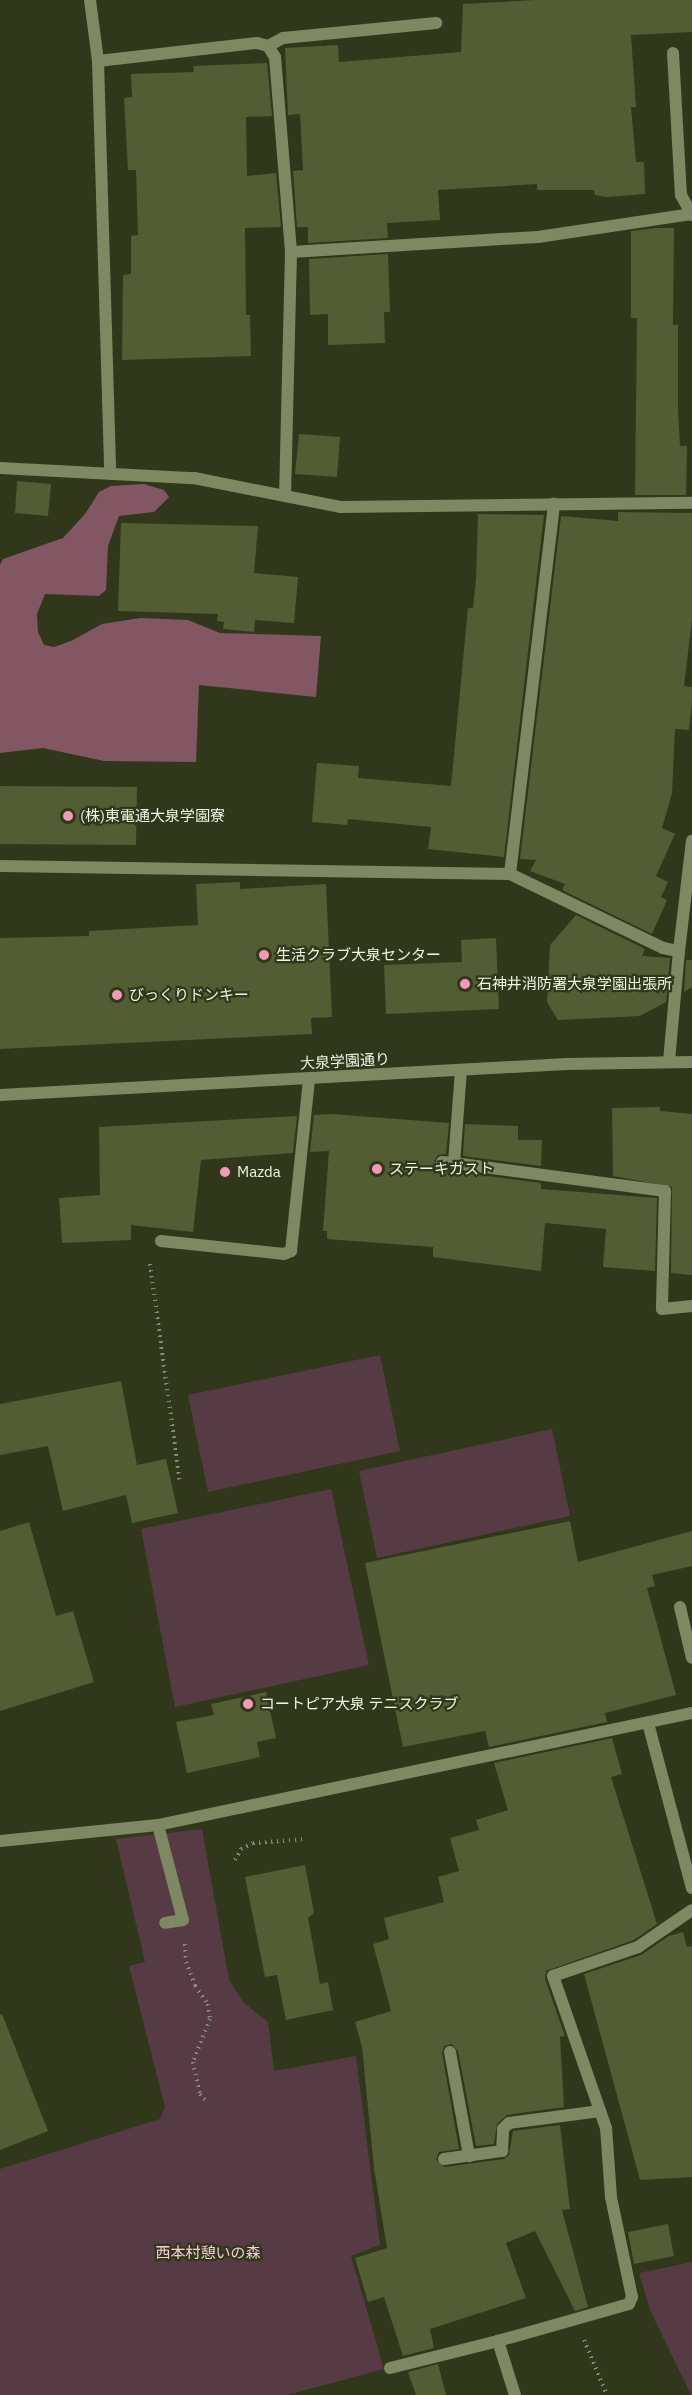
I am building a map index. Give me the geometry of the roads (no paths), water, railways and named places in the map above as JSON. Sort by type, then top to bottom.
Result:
[{"type":"street","points":[[90,0],[99,61],[110,474]]},
{"type":"street","points":[[99,61],[257,44],[268,46],[282,38],[435,23]]},
{"type":"street","points":[[268,46],[275,57],[291,252],[285,495]]},
{"type":"street","points":[[291,252],[537,237],[692,214],[681,195],[673,53]]},
{"type":"street","points":[[0,468],[194,478],[340,507],[692,502]]},
{"type":"street","points":[[510,874],[554,504]]},
{"type":"street","points":[[669,1061],[692,841]]},
{"type":"street","points":[[0,866],[510,874],[663,948],[679,951]]},
{"type":"street","name":"大泉学園通り","points":[[0,1095],[461,1070],[692,1062]]},
{"type":"street","points":[[461,1070],[448,1163],[664,1191],[662,1309],[692,1306]]},
{"type":"street","points":[[161,1241],[284,1254],[291,1251],[309,1078]]},
{"type":"street","points":[[680,1606],[692,1658]]},
{"type":"street","points":[[0,1841],[158,1825],[692,1713]]},
{"type":"street","points":[[648,1723],[692,1888]]},
{"type":"street","points":[[158,1825],[183,1920],[165,1923]]},
{"type":"street","points":[[390,2368],[498,2341],[628,2304],[632,2297],[610,2197],[606,2128],[554,1976],[638,1947],[692,1910]]},
{"type":"street","points":[[450,2052],[469,2156]]},
{"type":"street","points":[[444,2160],[502,2151],[503,2128],[509,2123],[600,2111]]},
{"type":"street","points":[[498,2341],[515,2395]]},
{"type":"place","name":"(株)東電通大泉学園寮","points":[[68,816]]},
{"type":"place","name":"生活クラブ大泉センター","points":[[264,955]]},
{"type":"place","name":"石神井消防署大泉学園出張所","points":[[465,984]]},
{"type":"place","name":"びっくりドンキー","points":[[117,995]]},
{"type":"place","name":"ステーキガスト","points":[[377,1169]]},
{"type":"place","name":"Mazda","points":[[225,1172]]},
{"type":"place","name":"コートピア大泉 テニスクラブ","points":[[248,1704]]},
{"type":"park label","name":"西本村憩いの森","points":[[208,2253]]}]
